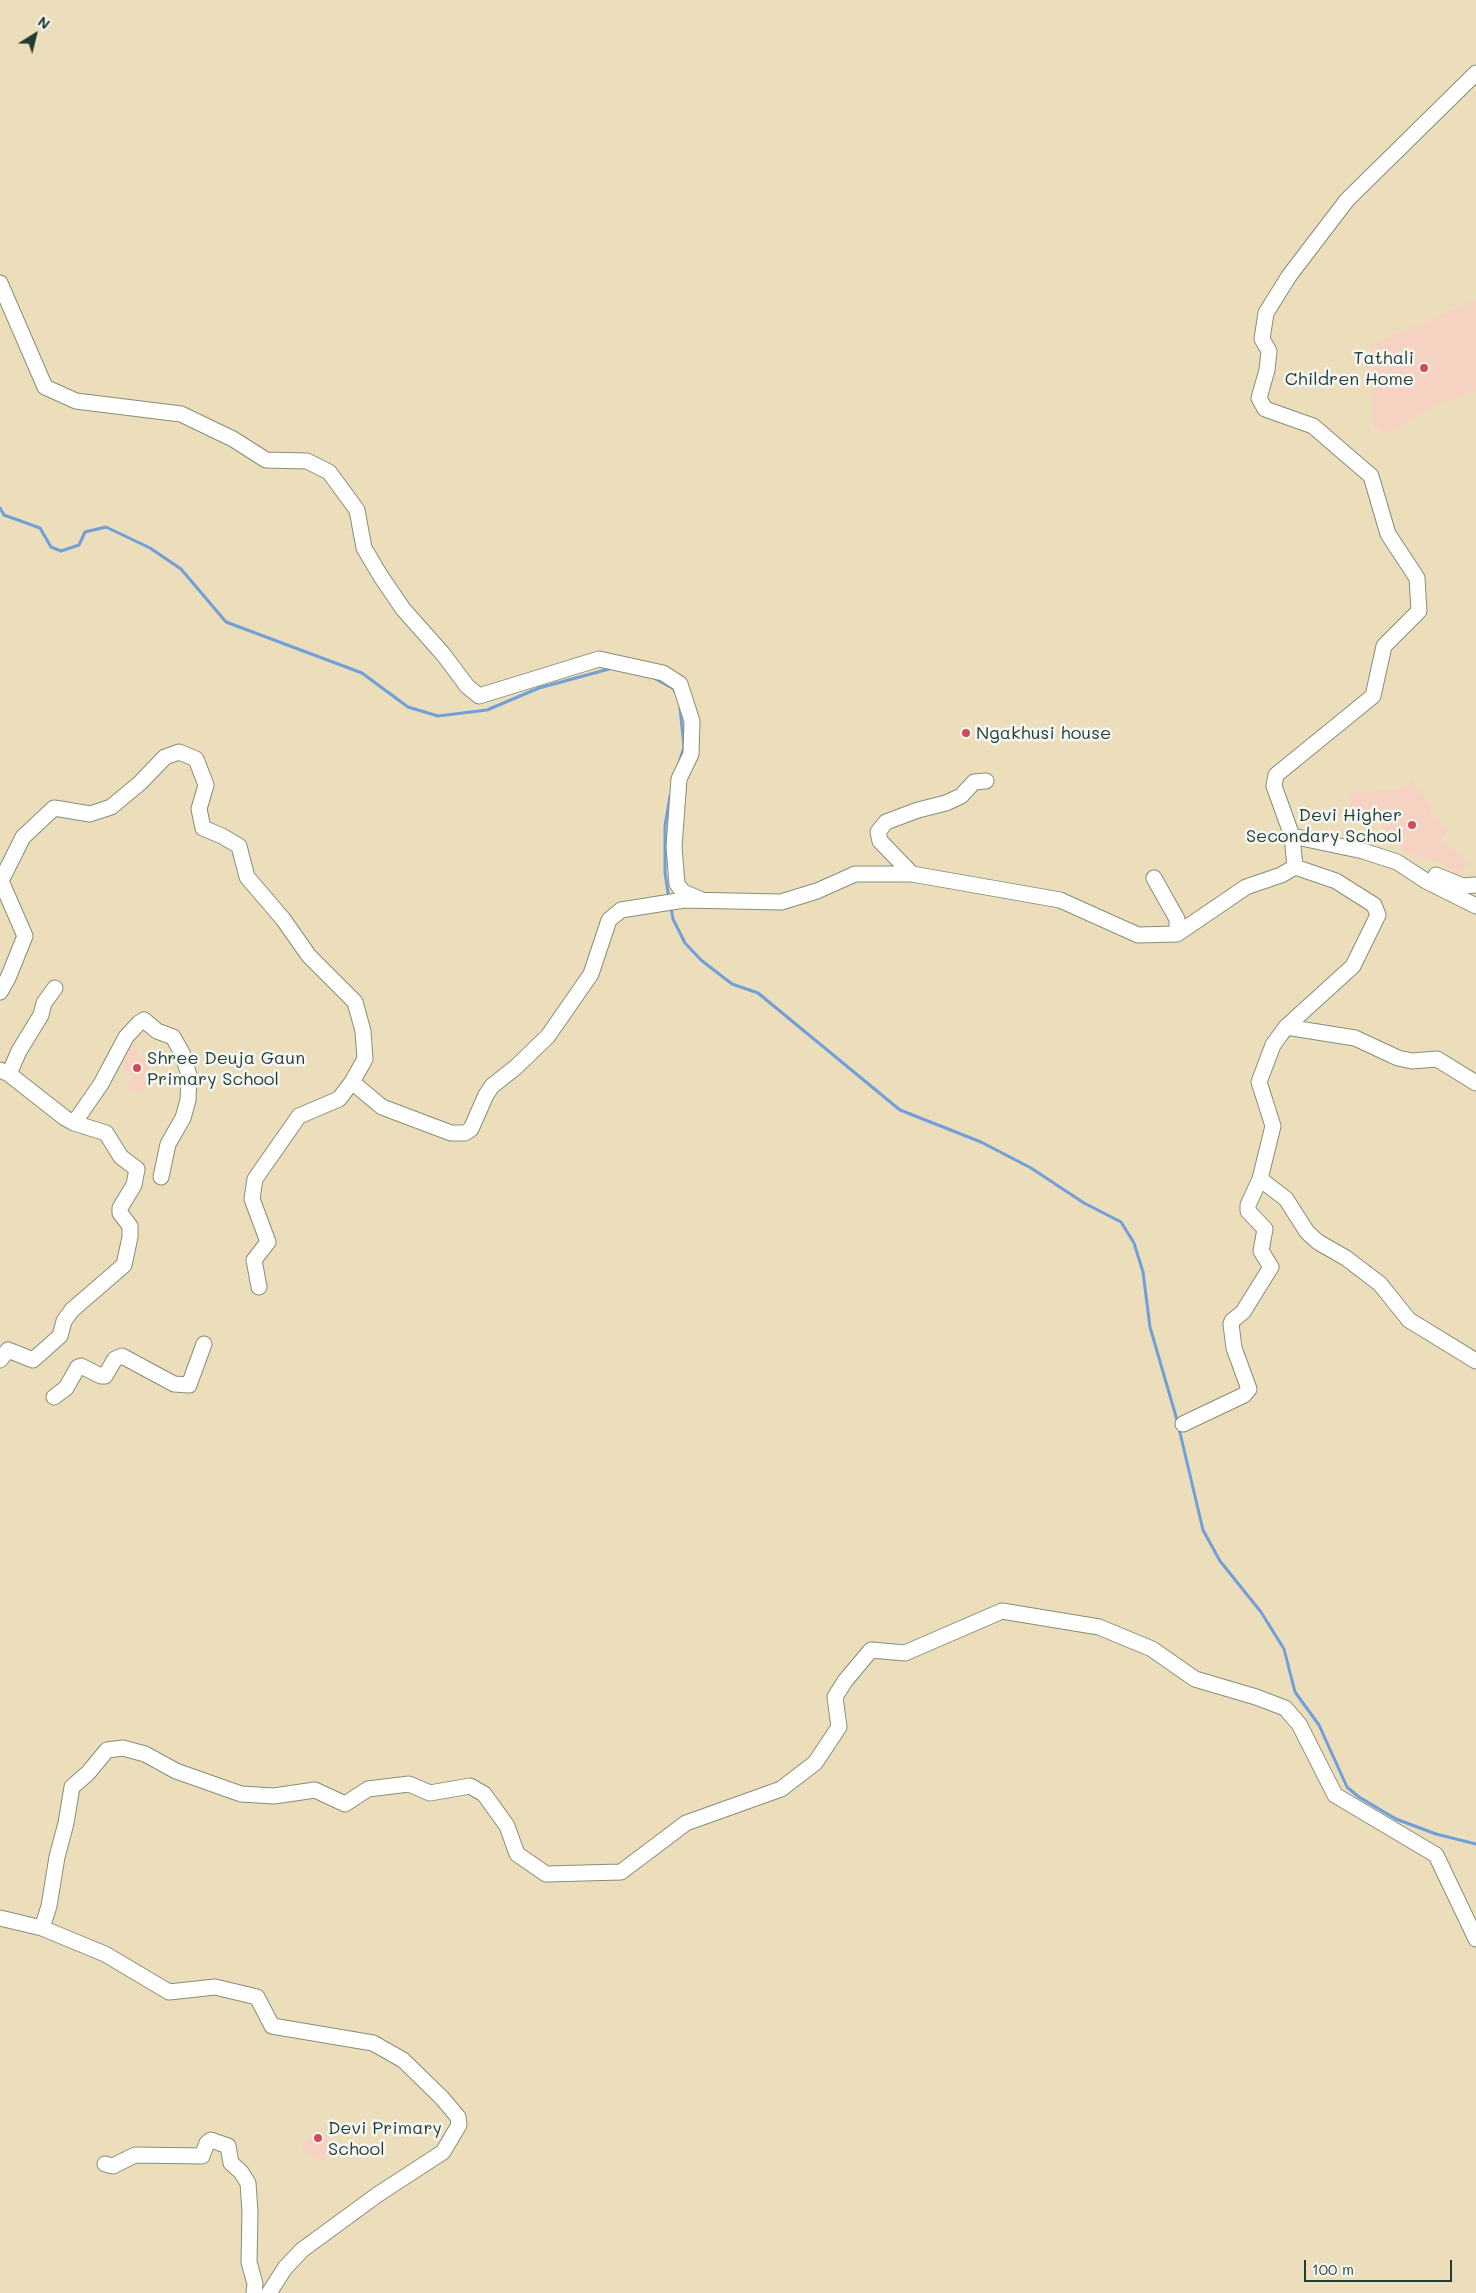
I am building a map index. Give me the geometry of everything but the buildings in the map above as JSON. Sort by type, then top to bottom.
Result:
[{"type":"street","points":[[1295,867],[1292,836],[1274,786],[1276,775],[1373,696],[1384,646],[1419,611],[1418,578],[1388,534],[1371,476],[1313,426],[1265,410],[1259,398],[1267,370],[1269,351],[1262,339],[1266,313],[1289,276],[1347,200],[1476,73]]},
{"type":"street","points":[[0,283],[45,387],[76,401],[181,414],[233,439],[266,460],[307,461],[329,472],[357,510],[364,548],[380,575],[403,609],[443,654],[467,686],[479,696],[599,659],[663,673],[680,684],[692,721],[692,754],[680,779],[674,846],[676,884],[683,892],[704,900]]},
{"type":"street","points":[[0,992],[8,978],[25,936],[1,881],[23,837],[54,808],[90,814],[111,807],[140,783],[165,756],[179,752],[196,759],[206,785],[199,810],[203,828],[239,846],[247,877],[283,919],[309,956],[355,1002],[363,1032],[365,1059],[352,1082],[339,1099],[299,1116],[255,1179],[252,1199],[268,1242],[254,1260],[259,1287]]},
{"type":"street","points":[[912,874],[880,841],[878,832],[886,822],[918,810],[946,803],[962,796],[974,782],[986,781]]},
{"type":"street","points":[[1292,836],[1363,851],[1428,870],[1463,886],[1476,885]]},
{"type":"street","points":[[1397,862],[1426,881],[1476,906]]},
{"type":"street","points":[[352,1082],[382,1108],[451,1133],[466,1133],[471,1129],[492,1086],[516,1067],[548,1036],[591,974],[609,920],[621,910],[664,902],[704,900],[781,902],[817,891],[855,874],[912,874],[1060,900],[1138,935],[1177,934],[1246,887],[1281,875],[1295,867],[1336,881],[1374,905],[1378,915],[1353,966],[1286,1027],[1273,1045],[1259,1082],[1273,1126],[1260,1179],[1248,1205],[1248,1211],[1265,1229],[1261,1251],[1271,1267],[1243,1312],[1231,1324],[1234,1348],[1249,1389],[1244,1395],[1183,1424]]},
{"type":"street","points":[[1154,878],[1177,919],[1177,934]]},
{"type":"street","points":[[0,1360],[8,1350],[33,1360],[60,1336],[64,1321],[72,1310],[124,1265],[130,1238],[130,1226],[120,1213],[120,1208],[134,1185],[137,1169],[121,1157],[106,1133],[74,1123],[65,1118],[4,1072],[41,1015],[44,1003],[55,988]]},
{"type":"street","points":[[74,1123],[102,1084],[126,1037],[139,1022],[144,1020],[157,1031],[173,1037],[182,1052],[189,1075],[188,1100],[183,1118],[168,1144],[161,1177]]},
{"type":"street","points":[[1286,1027],[1355,1038],[1398,1058],[1412,1061],[1437,1059],[1445,1062],[1476,1083]]},
{"type":"street","points":[[1260,1179],[1286,1199],[1307,1232],[1318,1242],[1352,1262],[1380,1284],[1409,1320],[1476,1361]]},
{"type":"street","points":[[54,1397],[66,1388],[78,1366],[105,1376],[115,1359],[122,1356],[174,1384],[189,1385],[204,1344]]},
{"type":"street","points":[[42,1928],[50,1906],[57,1857],[66,1823],[72,1787],[88,1773],[108,1750],[122,1748],[145,1754],[176,1771],[241,1794],[274,1796],[315,1790],[345,1804],[368,1789],[409,1784],[430,1793],[470,1786],[484,1794],[507,1826],[517,1854],[546,1874],[621,1872],[686,1823],[781,1790],[815,1763],[839,1726],[835,1697],[845,1681],[871,1650],[905,1653],[1002,1611],[1100,1627],[1152,1649],[1195,1679],[1256,1697],[1285,1708],[1298,1724],[1335,1795],[1436,1855],[1476,1939]]},
{"type":"street","points":[[0,1918],[42,1928],[105,1954],[169,1992],[215,1987],[257,1997],[272,2026],[373,2043],[403,2060],[442,2098],[458,2117],[459,2125],[442,2152],[377,2195],[302,2250],[285,2268],[268,2293]]},
{"type":"street","points":[[105,2164],[113,2166],[135,2155],[202,2156],[207,2143],[211,2140],[228,2146],[231,2163],[241,2172],[248,2184],[250,2212],[249,2262],[255,2284],[254,2293]]},
{"type":"shaded area","name":"Tathali Children Home","points":[[1476,300],[1476,391],[1434,406],[1388,433],[1374,428],[1371,345]]},
{"type":"shaded area","name":"Devi Higher Secondary School","points":[[1412,781],[1432,808],[1428,811],[1448,831],[1441,839],[1470,864],[1455,876],[1443,863],[1407,854],[1376,819],[1351,817],[1348,793],[1379,789],[1399,789]]},
{"type":"shaded area","name":"Shree Deuja Gaun Primary School","points":[[129,1041],[139,1048],[136,1054],[147,1062],[150,1071],[144,1093],[134,1092],[126,1087],[133,1077],[124,1069],[125,1066],[117,1060]]},
{"type":"shaded area","name":"Devi Primary School","points":[[316,2129],[336,2148],[321,2162],[300,2149]]},
{"type":"waterway","points":[[0,508],[4,515],[40,528],[51,547],[61,551],[79,545],[85,532],[106,527],[150,548],[181,569],[226,622],[362,673],[408,707],[438,716],[487,710],[539,688],[609,669]]},
{"type":"waterway","points":[[654,678],[674,689],[675,692]]},
{"type":"waterway","points":[[679,763],[684,747],[680,708]]},
{"type":"waterway","points":[[669,899],[665,873],[665,826],[670,796]]},
{"type":"waterway","points":[[671,908],[673,919],[685,943],[701,960],[732,984],[758,993],[900,1110],[981,1142],[1031,1168],[1084,1203],[1121,1222],[1134,1243],[1143,1272],[1150,1327],[1177,1420],[1203,1530],[1220,1561],[1261,1612],[1284,1649],[1295,1692],[1319,1725],[1347,1787],[1359,1797],[1396,1819],[1436,1834],[1476,1844]]},
{"type":"place","name":"Tathali Children Home","points":[[1424,368]]},
{"type":"place","name":"Ngakhusi house","points":[[966,733]]},
{"type":"place","name":"Devi Higher Secondary School","points":[[1412,825]]},
{"type":"place","name":"Shree Deuja Gaun Primary School","points":[[137,1068]]},
{"type":"place","name":"Devi Primary School","points":[[318,2138]]}]
